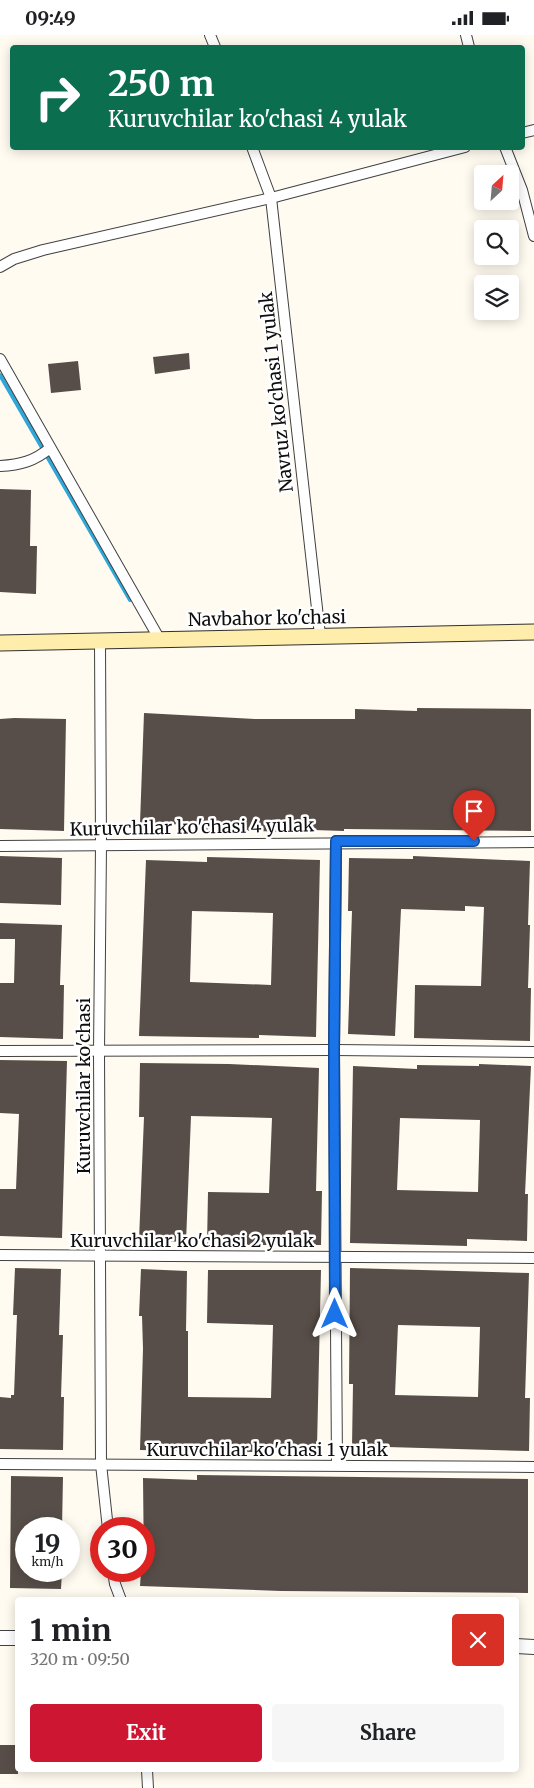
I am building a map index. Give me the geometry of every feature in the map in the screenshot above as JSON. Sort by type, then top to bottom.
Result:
[{"type":"main road","name":"Navbahor ko'chasi","points":[[0,643],[534,632]]},
{"type":"street","name":"Navruz ko'chasi 1 yulak","points":[[253,150],[270,199],[320,635]]},
{"type":"street","points":[[0,267],[14,259],[43,249],[270,199],[454,150]]},
{"type":"street","points":[[507,150],[522,190],[534,236]]},
{"type":"street","points":[[0,359],[48,450],[160,640]]},
{"type":"street","points":[[0,466],[19,465],[36,458],[48,450]]},
{"type":"street","name":"Kuruvchilar ko'chasi","points":[[100,642],[101,1464],[107,1517]]},
{"type":"street","points":[[336,841],[334,1050],[337,1465]]},
{"type":"street","name":"Kuruvchilar ko'chasi 4 yulak","points":[[0,846],[336,841],[534,841]]},
{"type":"street","points":[[0,1051],[334,1050],[534,1052]]},
{"type":"street","name":"Kuruvchilar ko'chasi 2 yulak","points":[[0,1255],[534,1258]]},
{"type":"street","name":"Kuruvchilar ko'chasi 1 yulak","points":[[0,1464],[534,1467]]},
{"type":"street","points":[[115,1582],[120,1597]]},
{"type":"street","points":[[0,1638],[15,1638]]},
{"type":"street","points":[[519,1646],[534,1647]]},
{"type":"street","points":[[147,1772],[148,1788]]},
{"type":"building","points":[[189,353],[190,369],[155,374],[153,357]]},
{"type":"building","points":[[78,361],[81,390],[51,393],[48,364]]},
{"type":"building","points":[[0,489],[31,490],[30,546],[37,546],[36,594],[0,592]]},
{"type":"building","points":[[417,708],[531,709],[531,831],[344,829],[344,831],[283,829],[283,832],[195,830],[195,825],[140,823],[144,713],[255,719],[355,719],[355,709],[417,711]]},
{"type":"building","points":[[0,719],[66,719],[64,831],[0,829]]},
{"type":"building","points":[[0,856],[62,858],[61,905],[0,903]]},
{"type":"building","points":[[413,856],[530,861],[528,988],[531,988],[530,1041],[414,1038],[415,985],[481,986],[484,907],[465,906],[465,911],[401,909],[395,1036],[348,1034],[352,911],[348,911],[349,858],[413,859]]},
{"type":"building","points":[[207,857],[320,860],[316,1037],[259,1035],[259,1038],[139,1036],[146,860],[207,862]],"holes":[[[192,911],[273,913],[271,985],[190,982]]]},
{"type":"building","points":[[0,923],[62,925],[60,985],[64,985],[63,1039],[0,1037],[0,983],[14,983],[15,939],[0,939]]},
{"type":"building","points":[[0,1060],[67,1061],[62,1238],[0,1236],[0,1189],[16,1189],[19,1114],[0,1113]]},
{"type":"building","points":[[140,1063],[319,1068],[316,1191],[322,1191],[321,1245],[207,1245],[208,1192],[269,1193],[272,1118],[191,1116],[186,1242],[139,1240],[144,1117],[139,1117]]},
{"type":"building","points":[[479,1064],[531,1066],[525,1194],[528,1194],[527,1241],[467,1239],[467,1246],[350,1243],[353,1066],[417,1069],[417,1065],[479,1066]],"holes":[[[400,1118],[480,1120],[478,1192],[397,1190]]]},
{"type":"building","points":[[15,1268],[61,1269],[59,1335],[63,1335],[61,1397],[64,1397],[63,1450],[0,1449],[0,1397],[11,1398],[11,1395],[14,1395],[17,1315],[13,1315]]},
{"type":"building","points":[[350,1268],[529,1273],[525,1398],[530,1398],[529,1451],[352,1446],[353,1384],[349,1384]],"holes":[[[398,1325],[480,1327],[478,1397],[395,1395]]]},
{"type":"building","points":[[141,1269],[187,1271],[188,1397],[271,1398],[273,1325],[207,1323],[208,1270],[321,1270],[317,1447],[254,1444],[254,1452],[140,1450],[143,1349],[142,1316],[139,1316]]},
{"type":"building","points":[[197,1475],[528,1479],[528,1593],[281,1591],[140,1586],[140,1582],[155,1582],[155,1517],[143,1517],[143,1478],[197,1480]]},
{"type":"building","points":[[11,1476],[63,1477],[62,1517],[15,1517],[15,1582],[61,1582],[61,1589],[10,1588]]},
{"type":"building","points":[[0,1745],[15,1745],[15,1772],[18,1772],[18,1774],[0,1774]]},
{"type":"waterway","points":[[0,375],[130,600]]},
{"type":"route","points":[[335,1314],[334,1050],[336,841],[474,841]]}]
